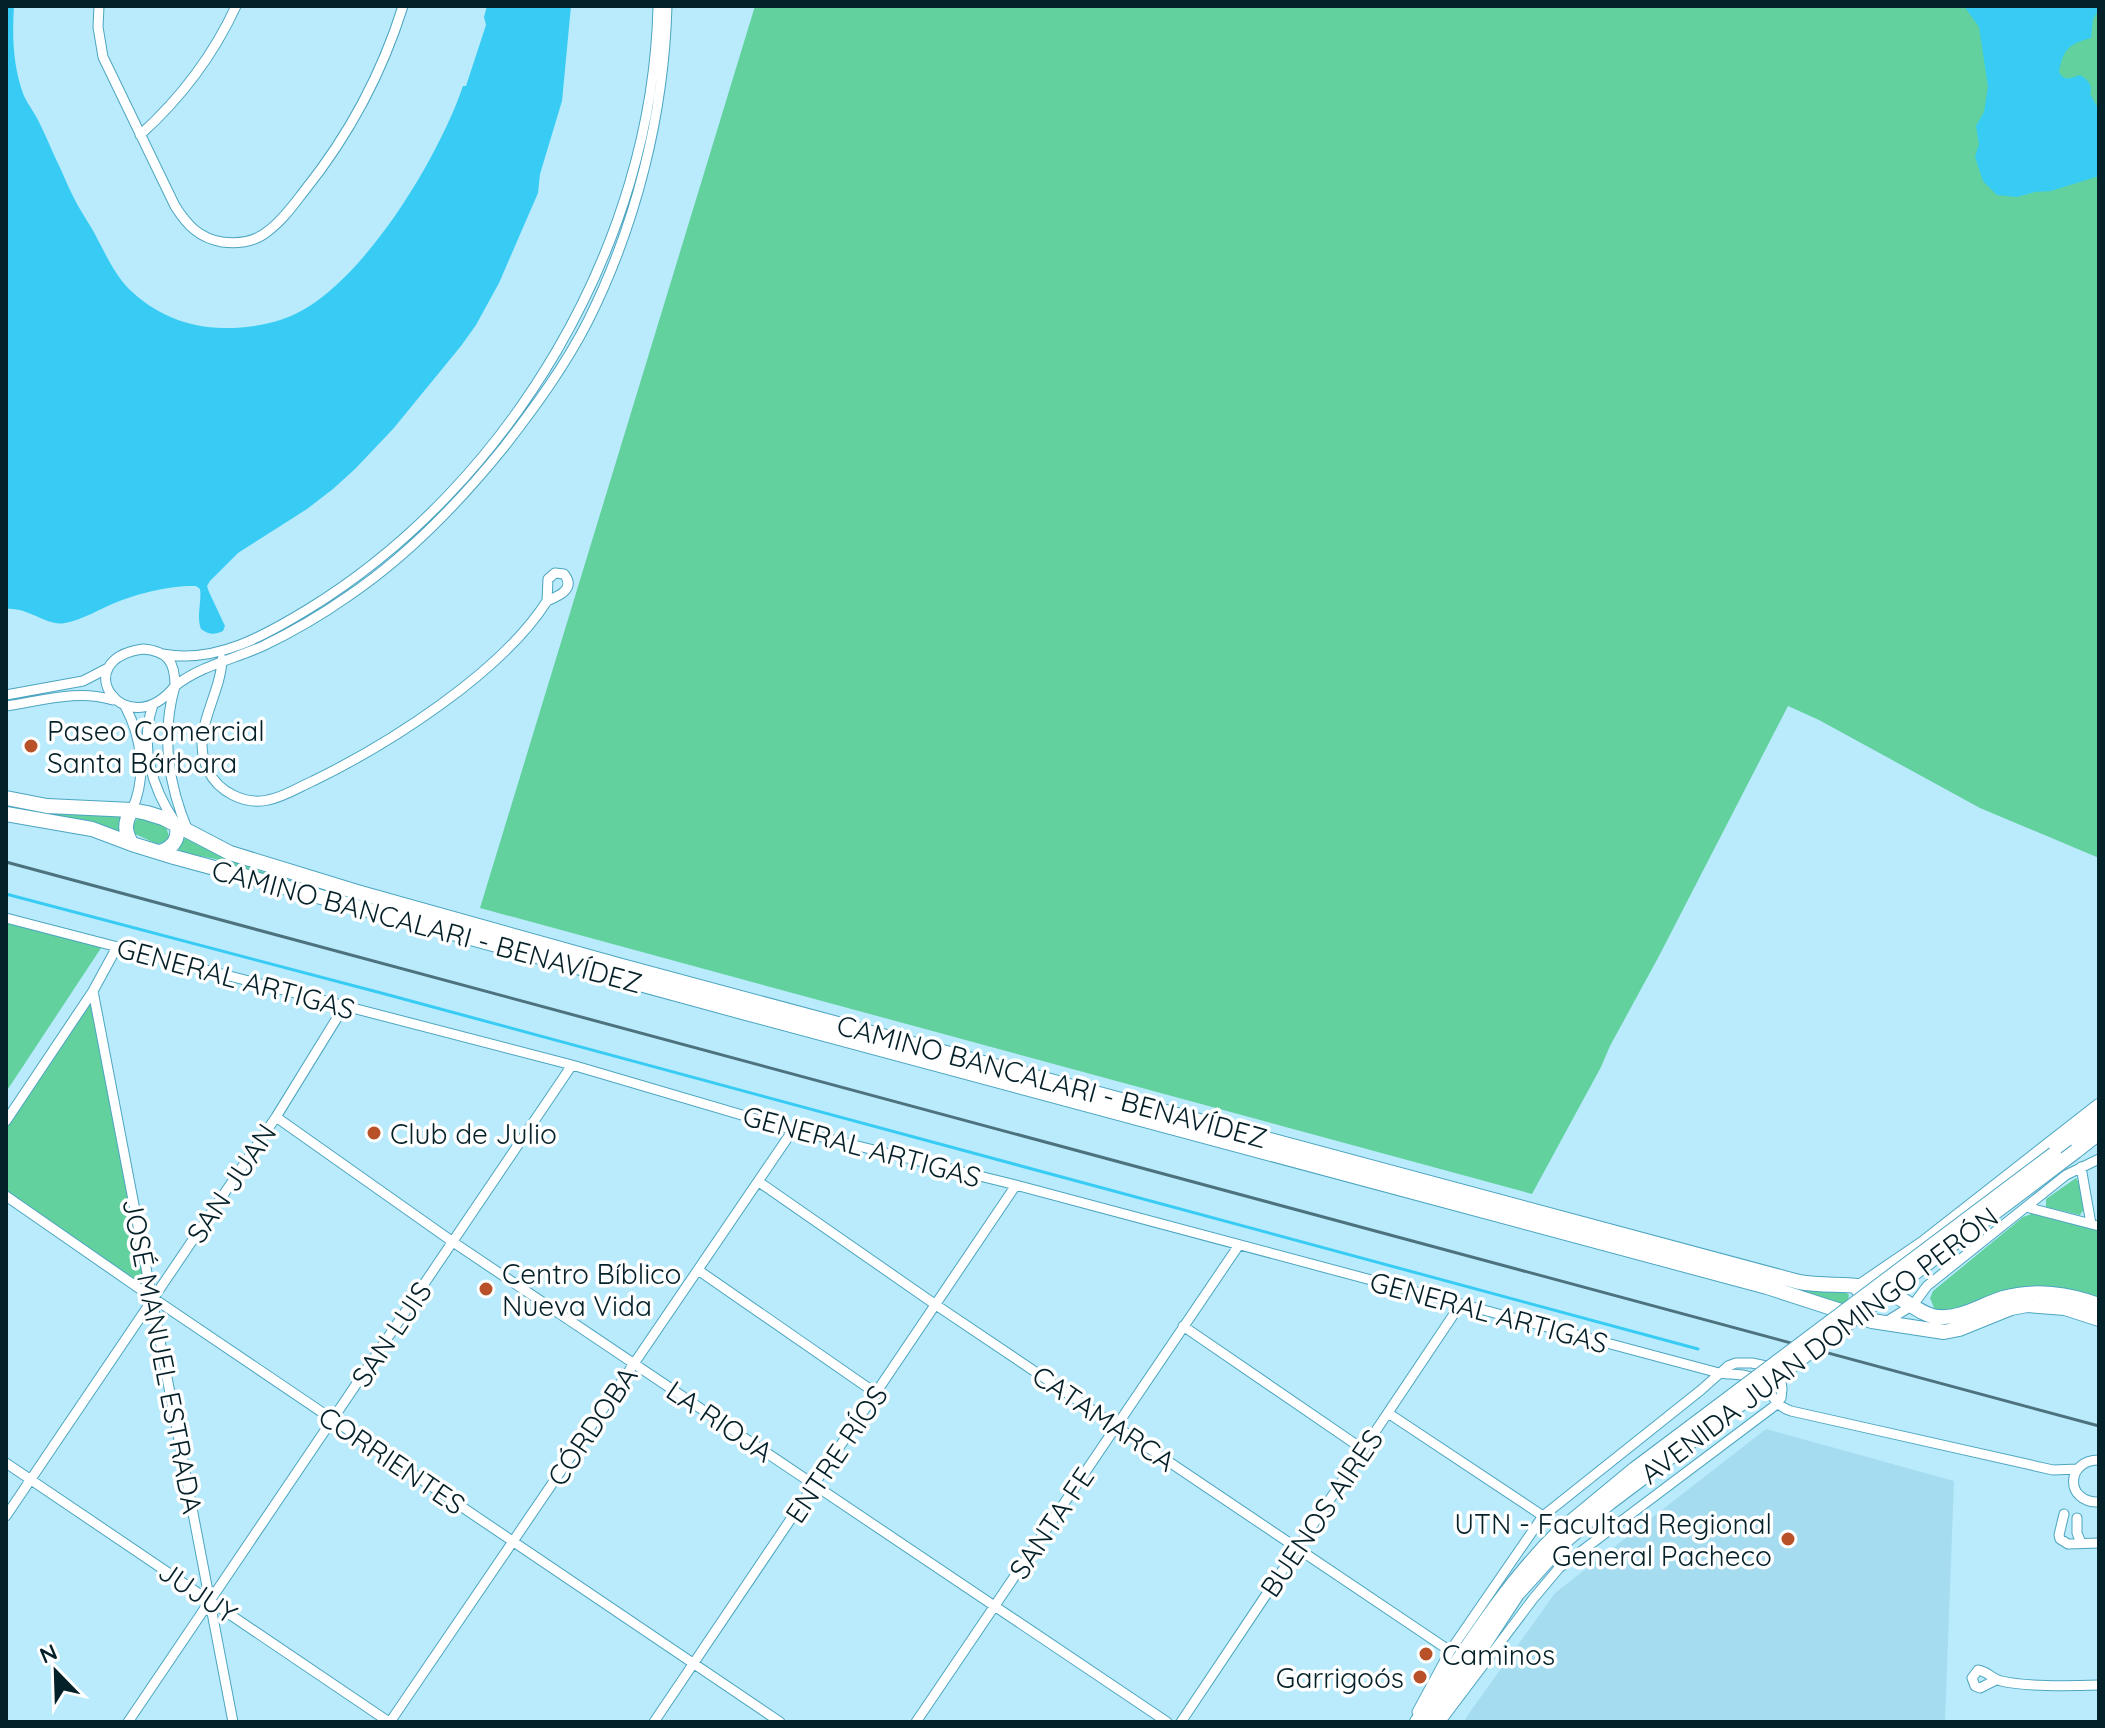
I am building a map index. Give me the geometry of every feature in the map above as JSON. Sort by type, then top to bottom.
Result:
[{"type":"main road","name":"CAMINO BANCALARI - BENAVÍDEZ","points":[[6,798],[47,806],[147,813],[230,853],[604,961],[1784,1278],[1813,1284],[1861,1286],[1897,1295],[1923,1313],[1938,1317],[1959,1315],[2001,1299],[2031,1293],[2064,1296],[2099,1305]]},
{"type":"main road","points":[[132,810],[126,824],[132,844]]},
{"type":"main road","name":"CAMINO BANCALARI - BENAVÍDEZ","points":[[6,814],[92,829],[160,852],[1767,1287],[1884,1323],[1951,1332],[2011,1308],[2027,1305],[2065,1308],[2099,1319]]},
{"type":"main road","points":[[160,852],[173,845],[183,828]]},
{"type":"main road","points":[[1849,1314],[1861,1286],[1924,1243],[2099,1106]]},
{"type":"main road","points":[[1414,1722],[1524,1569],[1648,1460],[2099,1119]]},
{"type":"main road","name":"AVENIDA JUAN DOMINGO PERÓN","points":[[1563,1536],[2099,1133]]},
{"type":"main road","points":[[1433,1722],[1517,1594],[1563,1536]]},
{"type":"street","points":[[99,6],[98,27],[103,57],[175,206],[192,229],[202,236],[233,243],[255,239],[268,232],[324,167],[372,85],[403,6]]},
{"type":"street","points":[[140,135],[164,113],[198,73],[236,6]]},
{"type":"street","points":[[658,6],[661,38]]},
{"type":"street","points":[[6,706],[83,694],[120,704],[153,705],[189,676],[294,630],[365,584],[428,532],[482,474],[558,374],[587,323],[610,273],[631,194],[667,6]]},
{"type":"street","points":[[6,695],[83,681],[133,650],[152,650],[180,657],[222,651],[285,623],[358,576],[419,526],[473,467],[523,402],[576,319],[631,194]]},
{"type":"street","points":[[565,338],[575,343]]},
{"type":"street","points":[[473,467],[482,474]]},
{"type":"street","points":[[358,576],[365,584]]},
{"type":"street","points":[[222,651],[220,681],[202,734],[203,759],[215,783],[228,793],[243,799],[269,800],[327,774],[440,704],[508,648],[529,627],[547,601]]},
{"type":"street","points":[[163,654],[174,670],[175,686],[168,717],[168,749],[183,828]]},
{"type":"street","points":[[108,668],[106,687],[135,728],[140,752],[140,788],[132,810]]},
{"type":"street","points":[[83,681],[83,694]]},
{"type":"street","points":[[153,705],[146,739],[150,764],[158,790],[183,828]]},
{"type":"street","name":"GENERAL ARTIGAS","points":[[6,918],[572,1065],[793,1130],[1016,1185],[1719,1373],[1745,1375],[1760,1381],[1777,1404]]},
{"type":"street","points":[[6,1121],[93,991],[117,947]]},
{"type":"street","name":"JOSÉ MANUEL ESTRADA","points":[[93,991],[233,1722]]},
{"type":"street","name":"SAN JUAN","points":[[6,1516],[276,1117],[342,1006]]},
{"type":"street","name":"SAN LUIS","points":[[128,1722],[572,1065]]},
{"type":"street","name":"LA RIOJA","points":[[276,1117],[453,1242],[1167,1722]]},
{"type":"street","name":"CÓRDOBA","points":[[390,1722],[793,1130]]},
{"type":"street","points":[[1884,1323],[1913,1305],[1927,1286],[2066,1175],[2099,1159]]},
{"type":"street","points":[[2026,1207],[2095,1225],[2081,1167]]},
{"type":"street","name":"CATAMARCA","points":[[759,1182],[1450,1651]]},
{"type":"street","name":"ENTRE RÍOS","points":[[654,1722],[1016,1185]]},
{"type":"street","name":"CORRIENTES","points":[[6,1196],[780,1722]]},
{"type":"street","name":"SANTA FE","points":[[916,1722],[1239,1245]]},
{"type":"street","points":[[698,1270],[877,1394]]},
{"type":"street","name":"BUENOS AIRES","points":[[1181,1722],[1460,1305]]},
{"type":"street","points":[[1183,1326],[1364,1450]]},
{"type":"street","points":[[1414,1722],[1450,1651],[1543,1516],[1728,1366],[1752,1363],[1766,1366],[1776,1373],[1781,1382],[1781,1398],[1777,1404],[1559,1568],[1440,1722]]},
{"type":"street","points":[[1777,1404],[1791,1411],[2053,1470],[2065,1476],[2082,1499],[2099,1502]]},
{"type":"street","points":[[1388,1413],[1543,1516]]},
{"type":"street","points":[[2074,1487],[2078,1469],[2087,1461],[2099,1460]]},
{"type":"street","name":"JUJUY","points":[[6,1463],[390,1722]]},
{"type":"street","points":[[2053,1470],[2078,1469]]},
{"type":"street","points":[[2064,1514],[2060,1539],[2068,1544],[2099,1543]]},
{"type":"street","points":[[2077,1518],[2081,1543]]},
{"type":"street","points":[[1996,1680],[2099,1685]]},
{"type":"shaded area","name":"UTN - Facultad Regional General Pacheco","points":[[1766,1429],[1954,1481],[1945,1722],[1470,1722],[1465,1719],[1555,1593]]},
{"type":"green space","points":[[755,6],[2099,6],[2099,858],[1980,808],[1788,706],[1532,1194],[480,908]]},
{"type":"green space","points":[[6,804],[123,816],[119,832],[6,809]]},
{"type":"green space","points":[[143,818],[166,827],[169,836],[166,841],[157,844],[135,834],[133,824]]},
{"type":"green space","points":[[185,838],[252,868],[369,903],[1787,1285],[1845,1292],[1849,1295],[1847,1306],[369,906],[215,859],[180,852],[178,848]]},
{"type":"green space","points":[[6,914],[107,939],[6,1092]]},
{"type":"green space","points":[[93,991],[153,1298],[6,1196],[6,1121]]},
{"type":"green space","points":[[2076,1178],[2084,1209],[2080,1215],[2046,1207],[2046,1199]]},
{"type":"green space","points":[[2034,1213],[2099,1231],[2099,1300],[1966,1306],[1946,1310],[1934,1308],[1930,1298],[1933,1291],[2023,1217]]},
{"type":"water","points":[[6,6],[14,6],[14,52],[24,96],[73,197],[119,277],[138,297],[173,318],[200,326],[227,328],[269,323],[308,307],[332,289],[379,238],[420,176],[438,144],[463,86],[466,86],[486,25],[484,17],[487,6],[571,6],[562,101],[540,174],[538,193],[499,283],[476,325],[393,429],[355,469],[307,509],[238,553],[210,581],[207,586],[225,626],[223,631],[214,634],[201,629],[200,589],[196,586],[167,588],[135,596],[65,623],[6,609]]},
{"type":"water","points":[[1964,6],[2099,6],[2093,19],[2091,38],[2068,49],[2059,72],[2066,78],[2080,75],[2090,85],[2090,94],[2099,110],[2099,176],[2051,191],[2017,197],[1997,195],[1983,181],[1975,157],[1979,144],[1976,126],[1984,112],[1988,87],[1979,27]]},
{"type":"waterway","points":[[6,894],[1698,1349]]},
{"type":"railway","points":[[6,862],[2099,1426]]},
{"type":"place","name":"Paseo Comercial Santa Bárbara","points":[[31,746]]},
{"type":"place","name":"Club de Julio","points":[[374,1133]]},
{"type":"place","name":"Centro Bíblico Nueva Vida","points":[[486,1289]]},
{"type":"place","name":"UTN - Facultad Regional General Pacheco","points":[[1788,1539]]},
{"type":"place","name":"Caminos","points":[[1426,1654]]},
{"type":"place","name":"Garrigoós","points":[[1420,1677]]}]
